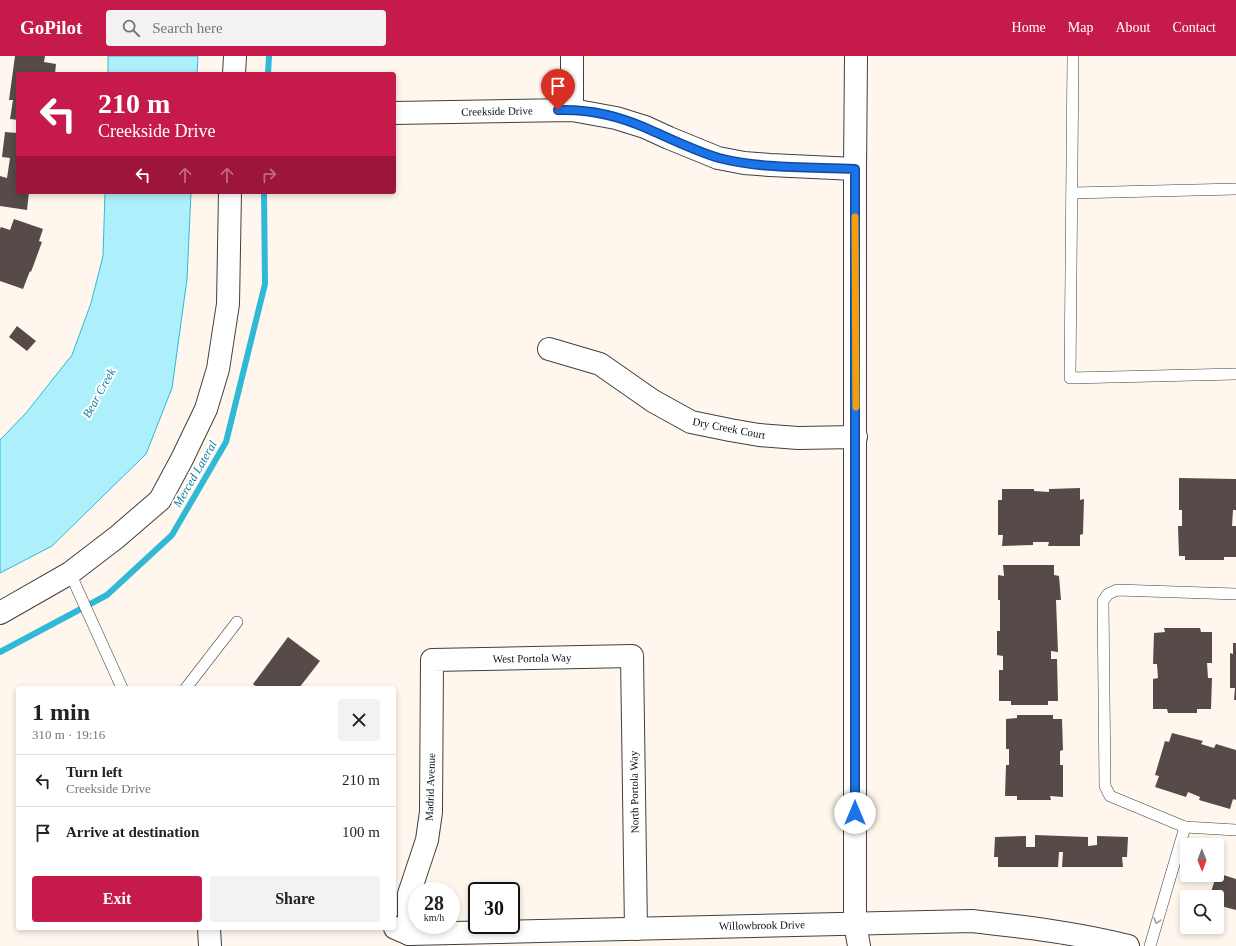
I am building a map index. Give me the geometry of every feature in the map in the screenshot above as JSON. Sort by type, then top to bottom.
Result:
[{"type":"street","points":[[234,72],[235,56]]},
{"type":"street","points":[[572,56],[572,110]]},
{"type":"street","points":[[856,56],[855,923],[859,946]]},
{"type":"street","name":"Creekside Drive","points":[[396,113],[572,110],[616,118],[645,127],[718,158],[744,163],[855,169]]},
{"type":"street","points":[[0,613],[70,573],[117,537],[160,500],[182,460],[206,409],[218,369],[228,304],[230,194]]},
{"type":"street","name":"Dry Creek Court","points":[[549,348],[600,364],[653,401],[692,422],[759,435],[798,438],[856,437]]},
{"type":"street","name":"West Portola Way","points":[[432,660],[632,656]]},
{"type":"street","name":"North Portola Way","points":[[632,656],[636,929]]},
{"type":"street","name":"Madrid Avenue","points":[[401,931],[409,894],[427,840],[431,812],[432,660]]},
{"type":"street","name":"Willowbrook Drive","points":[[401,931],[636,929],[663,937],[855,923],[972,921],[1098,938],[1128,946]]},
{"type":"street","points":[[209,930],[210,946]]},
{"type":"lane","points":[[1073,56],[1070,378],[1236,374]]},
{"type":"lane","points":[[1072,193],[1236,189]]},
{"type":"lane","points":[[70,573],[121,686]]},
{"type":"lane","points":[[1236,594],[1117,590],[1108,594],[1103,601],[1105,786],[1110,796],[1186,827],[1236,830]]},
{"type":"lane","points":[[188,686],[237,622]]},
{"type":"lane","points":[[1150,946],[1186,827]]},
{"type":"water","points":[[108,56],[198,56],[197,72],[108,72]]},
{"type":"water","name":"Bear Creek","points":[[105,194],[191,194],[187,279],[172,388],[146,454],[52,546],[0,573],[0,440],[26,413],[72,355],[91,303],[103,256]]},
{"type":"building","points":[[15,56],[45,56],[44,62],[56,64],[55,72],[16,72],[16,120],[10,119],[13,100],[9,100]]},
{"type":"building","points":[[5,132],[16,133],[16,194],[29,194],[27,210],[0,206],[0,176],[7,178],[10,158],[2,157]]},
{"type":"building","points":[[14,219],[43,229],[39,241],[42,242],[23,289],[0,281],[0,229],[1,227],[10,230]]},
{"type":"building","points":[[17,326],[36,341],[27,351],[9,337]]},
{"type":"building","points":[[1179,478],[1236,479],[1236,510],[1233,510],[1232,526],[1236,526],[1236,557],[1224,557],[1224,560],[1185,560],[1185,556],[1179,556],[1178,526],[1182,526],[1182,510],[1179,510]]},
{"type":"building","points":[[1080,488],[1080,500],[1084,499],[1083,534],[1080,535],[1080,546],[1048,546],[1049,542],[1033,542],[1033,545],[1002,546],[1003,535],[998,535],[998,500],[1002,500],[1002,489],[1034,489],[1034,491],[1049,492],[1049,489]]},
{"type":"building","points":[[1003,565],[1054,565],[1054,575],[1059,576],[1061,600],[1056,600],[1058,652],[1051,651],[1051,659],[1057,659],[1058,701],[1048,701],[1048,705],[1011,705],[1011,701],[999,701],[999,670],[1003,670],[1003,656],[997,655],[997,631],[1000,631],[998,575],[1004,576]]},
{"type":"building","points":[[1164,628],[1200,628],[1201,632],[1212,632],[1212,663],[1207,663],[1208,678],[1212,678],[1211,709],[1197,709],[1197,713],[1168,713],[1167,709],[1153,709],[1153,679],[1158,678],[1157,664],[1153,664],[1154,633],[1165,632]]},
{"type":"building","points":[[288,637],[320,661],[301,686],[256,686],[253,684]]},
{"type":"building","points":[[1233,643],[1236,643],[1236,700],[1234,700],[1235,688],[1230,688],[1230,653],[1233,654]]},
{"type":"building","points":[[1017,715],[1053,715],[1053,719],[1062,719],[1063,750],[1060,751],[1060,765],[1063,765],[1063,797],[1050,796],[1051,800],[1017,800],[1017,796],[1005,796],[1006,765],[1009,765],[1009,749],[1006,749],[1006,719],[1017,718]]},
{"type":"building","points":[[1172,733],[1203,741],[1201,744],[1214,748],[1216,744],[1236,750],[1236,800],[1233,799],[1230,809],[1199,800],[1200,797],[1188,792],[1186,797],[1155,787],[1159,776],[1155,775],[1165,741],[1169,742]]},
{"type":"building","points":[[1035,835],[1088,837],[1088,846],[1097,845],[1097,836],[1128,837],[1127,857],[1122,857],[1123,867],[1062,867],[1063,852],[1059,852],[1058,867],[998,867],[998,857],[994,857],[995,837],[1026,836],[1026,847],[1035,847]]},
{"type":"building","points":[[1224,875],[1236,879],[1236,910],[1224,907],[1224,890],[1212,890],[1214,882],[1224,882]]},
{"type":"waterway","name":"Merced Lateral","points":[[268,72],[269,56]]},
{"type":"waterway","name":"Merced Lateral","points":[[0,652],[107,595],[172,535],[226,442],[265,284],[264,194]]},
{"type":"slow traffic","points":[[855,217],[856,407]]},
{"type":"route","points":[[558,110],[572,110],[616,118],[645,127],[718,158],[744,163],[855,169],[855,813]]}]
